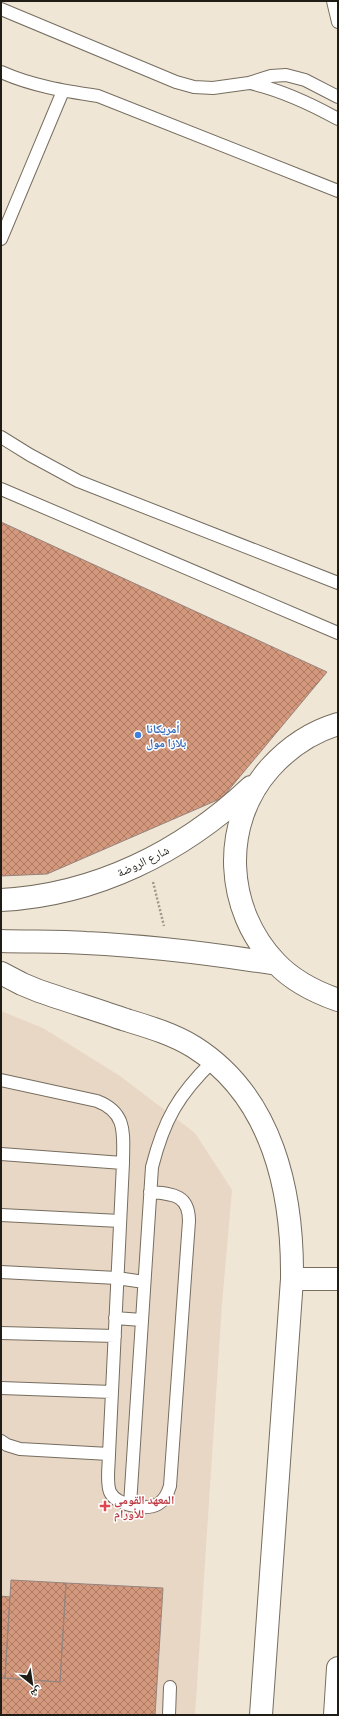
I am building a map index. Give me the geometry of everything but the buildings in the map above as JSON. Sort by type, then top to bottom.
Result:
[{"type":"street","points":[[338,724],[325,728],[302,740],[281,756],[264,775],[250,797],[240,821],[235,846],[234,872],[239,898],[247,922],[260,944],[277,964],[300,983],[320,994],[338,1000]]},
{"type":"street","name":"شارع الروضة","points":[[1,900],[53,894],[117,875],[148,861],[180,844],[209,823],[264,775]]},
{"type":"street","points":[[1,941],[87,943],[170,949],[277,964]]},
{"type":"street","points":[[1,973],[39,991],[170,1035],[193,1046],[232,1078],[248,1097],[272,1146],[289,1211],[292,1279],[261,1715]]},
{"type":"street","points":[[292,1279],[338,1279]]},
{"type":"street","points":[[335,1715],[338,1668]]},
{"type":"lane","points":[[333,1],[338,22]]},
{"type":"lane","points":[[1,9],[176,82],[194,87],[213,88],[249,83],[271,76],[286,75],[305,80],[338,97]]},
{"type":"lane","points":[[1,72],[63,91],[98,96],[338,192]]},
{"type":"lane","points":[[249,83],[268,87],[338,119]]},
{"type":"lane","points":[[1,239],[63,91]]},
{"type":"lane","points":[[1,437],[30,455],[78,481],[338,583]]},
{"type":"lane","points":[[1,490],[338,633]]},
{"type":"lane","points":[[130,1505],[150,1192],[154,1161],[158,1143],[167,1120],[180,1098],[195,1078],[213,1061]]},
{"type":"lane","points":[[1,1080],[97,1101],[114,1111],[120,1119],[123,1128],[123,1163],[109,1454],[109,1486],[110,1492],[118,1501],[130,1505],[150,1506],[158,1504],[168,1493],[189,1221],[187,1207],[178,1196],[150,1192]]},
{"type":"lane","points":[[1,1154],[123,1163]]},
{"type":"lane","points":[[1,1215],[120,1221]]},
{"type":"lane","points":[[1,1272],[117,1278],[144,1282]]},
{"type":"lane","points":[[115,1318],[142,1320]]},
{"type":"lane","points":[[1,1333],[115,1336]]},
{"type":"lane","points":[[1,1388],[112,1392]]},
{"type":"lane","points":[[1,1441],[7,1445],[20,1449],[109,1454]]},
{"type":"lane","points":[[168,1715],[170,1687]]},
{"type":"path","points":[[148,861],[170,949]]},
{"type":"shaded area","name":"المعهد القومى للأورام","points":[[1,1011],[43,1028],[120,1076],[195,1133],[232,1190],[222,1304],[195,1715],[1,1715]]},
{"type":"place","name":"أمريكانا بلازا مول","points":[[138,735]]},
{"type":"place","name":"المعهد القومى للأورام","points":[[105,1506]]}]
